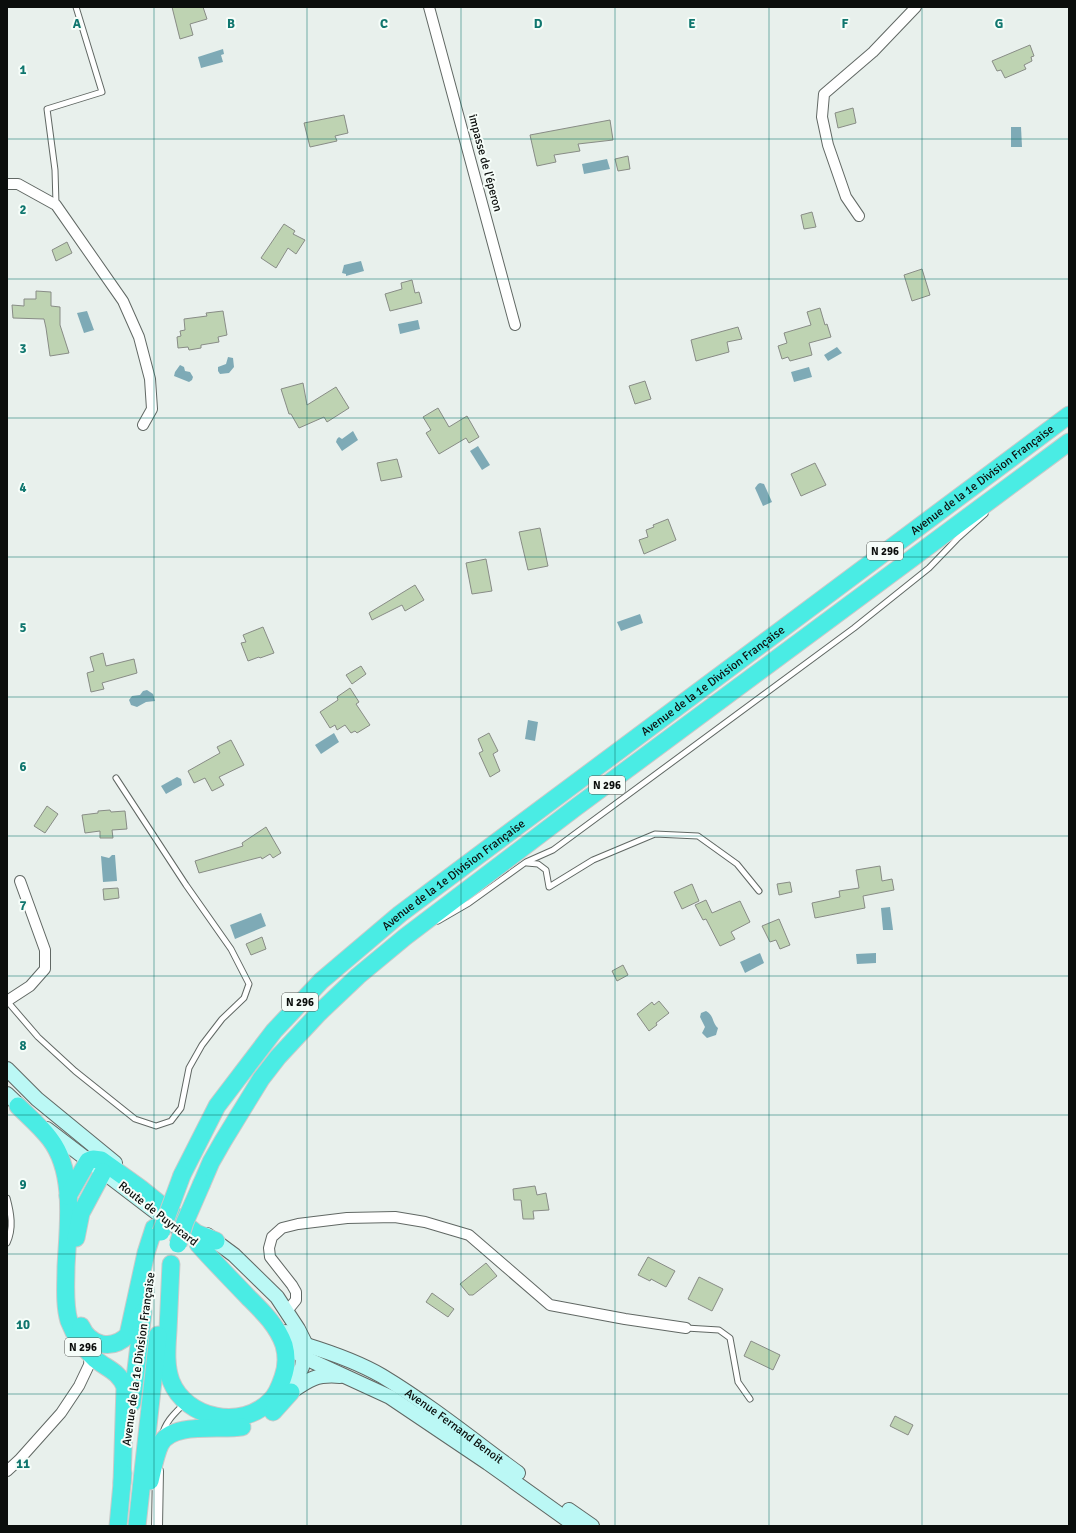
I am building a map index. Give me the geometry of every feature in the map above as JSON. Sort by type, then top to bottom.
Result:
[{"type":"highway","name":"Avenue de la 1e Division Française","points":[[118,1526],[144,1310],[158,1230],[178,1174],[217,1106],[252,1059],[298,1005],[322,980],[400,914],[1069,415]]},
{"type":"highway","name":"Avenue de la 1e Division Française","points":[[138,1526],[159,1321],[172,1264],[185,1222],[211,1162],[242,1108],[278,1056],[319,1013],[358,976],[389,950],[576,808],[1069,442]]},
{"type":"highway","points":[[13,1100],[50,1139],[63,1167],[68,1196]]},
{"type":"highway","name":"N 296","points":[[97,1164],[68,1196],[67,1307],[73,1330],[78,1340],[90,1346],[117,1373],[122,1379],[125,1387],[122,1483]]},
{"type":"highway","points":[[158,1230],[146,1253],[128,1335],[122,1341],[113,1344],[105,1345],[94,1342],[90,1346],[82,1327],[76,1301],[74,1264],[76,1233],[97,1164],[140,1188],[196,1233],[274,1325],[279,1334],[297,1351],[287,1361],[285,1372],[277,1392],[271,1401],[254,1412],[245,1416],[232,1418],[220,1417],[202,1412],[186,1401],[178,1393],[171,1382],[168,1370],[167,1352],[172,1264]]},
{"type":"highway","points":[[138,1526],[158,1453],[165,1438],[177,1431],[186,1429],[237,1428],[247,1426],[260,1421],[281,1404],[291,1392]]},
{"type":"main road","points":[[8,1074],[97,1164]]},
{"type":"main road","name":"Route de Puyricard","points":[[8,1074],[207,1246],[234,1255],[277,1297],[288,1311],[298,1328],[297,1351]]},
{"type":"main road","points":[[13,1100],[65,1144],[97,1164]]},
{"type":"main road","points":[[291,1392],[302,1367],[297,1351]]},
{"type":"main road","name":"Avenue Fernand Benoit","points":[[297,1351],[390,1397],[488,1463],[576,1526]]},
{"type":"main road","name":"Avenue Fernand Benoit","points":[[297,1351],[343,1358],[381,1376],[458,1428],[592,1526]]},
{"type":"main road","points":[[291,1392],[308,1380],[318,1376],[346,1376]]},
{"type":"street","name":"impasse de l'éperon","points":[[429,7],[515,325]]},
{"type":"street","points":[[859,216],[846,197],[828,145],[822,118],[824,94],[873,52],[916,7]]},
{"type":"street","points":[[7,184],[18,184],[56,205],[123,301],[139,337],[150,379],[152,409],[143,425]]},
{"type":"street","points":[[7,1001],[30,986],[45,969],[45,950],[20,881]]},
{"type":"street","points":[[288,1311],[296,1300],[296,1292],[270,1257],[268,1248],[272,1237],[282,1228],[298,1224],[347,1218],[395,1217],[425,1222],[469,1235],[550,1305],[625,1319],[686,1328]]},
{"type":"street","points":[[7,1471],[20,1460],[61,1413],[79,1386],[89,1365],[90,1346]]},
{"type":"street","points":[[157,1526],[158,1453]]},
{"type":"lane","points":[[56,205],[55,170],[47,109],[102,92],[76,7]]},
{"type":"lane","points":[[999,502],[1016,482]]},
{"type":"lane","points":[[436,923],[469,904],[526,862],[554,850],[854,628],[929,568],[957,539],[987,512]]},
{"type":"lane","points":[[7,1001],[38,1037],[75,1071],[135,1119],[156,1126],[171,1121],[182,1108],[189,1068],[202,1046],[222,1020],[244,998],[249,984],[231,949],[186,886],[116,778]]},
{"type":"lane","points":[[526,862],[538,864],[546,870],[549,887],[592,860],[655,834],[698,836],[737,864],[759,891]]},
{"type":"lane","points":[[389,950],[429,927]]},
{"type":"lane","points":[[7,1198],[12,1224],[7,1243]]},
{"type":"lane","points":[[686,1328],[719,1330],[730,1338],[738,1382],[750,1399]]},
{"type":"lane","points":[[158,1453],[163,1429],[168,1419],[186,1401]]},
{"type":"water","points":[[223,49],[224,54],[221,55],[223,62],[201,68],[198,57]]},
{"type":"water","points":[[1011,127],[1021,127],[1022,147],[1011,147]]},
{"type":"water","points":[[607,159],[610,169],[584,174],[582,164]]},
{"type":"water","points":[[361,261],[364,271],[346,276],[346,274],[342,273],[344,265]]},
{"type":"water","points":[[87,311],[94,330],[84,333],[77,313]]},
{"type":"water","points":[[418,320],[420,329],[400,334],[398,324]]},
{"type":"water","points":[[837,347],[842,353],[828,361],[824,355]]},
{"type":"water","points":[[228,357],[233,358],[234,367],[229,373],[220,374],[218,367],[226,364]]},
{"type":"water","points":[[180,365],[184,367],[185,371],[190,372],[193,377],[189,382],[174,376]]},
{"type":"water","points":[[809,367],[812,377],[794,382],[791,372]]},
{"type":"water","points":[[353,431],[358,440],[342,451],[336,442],[337,439],[339,437],[342,439]]},
{"type":"water","points":[[478,446],[490,465],[482,470],[470,451]]},
{"type":"water","points":[[760,483],[764,484],[772,502],[763,506],[755,488]]},
{"type":"water","points":[[640,614],[643,623],[621,631],[617,622]]},
{"type":"water","points":[[147,690],[153,694],[155,701],[146,702],[137,707],[131,705],[129,700],[132,696],[140,695],[143,691]]},
{"type":"water","points":[[528,720],[538,722],[535,741],[525,739]]},
{"type":"water","points":[[334,733],[339,742],[321,754],[315,745]]},
{"type":"water","points":[[177,777],[181,779],[182,785],[166,794],[161,786]]},
{"type":"water","points":[[112,855],[115,855],[117,881],[103,882],[101,856],[109,858]]},
{"type":"water","points":[[890,907],[893,930],[883,930],[881,908]]},
{"type":"water","points":[[261,913],[266,926],[235,939],[230,925]]},
{"type":"water","points":[[760,953],[764,963],[745,973],[740,962]]},
{"type":"water","points":[[876,953],[876,963],[857,964],[856,954]]},
{"type":"water","points":[[706,1011],[709,1013],[718,1028],[716,1035],[707,1038],[702,1033],[705,1027],[700,1017],[701,1013]]},
{"type":"building","points":[[172,7],[203,7],[207,19],[190,24],[193,35],[180,39]]},
{"type":"building","points":[[1030,45],[1034,56],[1031,57],[1032,61],[1024,65],[1026,69],[1005,78],[1001,70],[997,71],[992,61]]},
{"type":"building","points":[[853,108],[856,123],[838,128],[835,113]]},
{"type":"building","points":[[344,115],[348,133],[335,136],[337,141],[310,147],[304,123]]},
{"type":"building","points":[[610,120],[613,140],[578,144],[580,151],[554,155],[556,162],[537,166],[530,135]]},
{"type":"building","points":[[628,156],[630,169],[618,171],[615,159]]},
{"type":"building","points":[[812,212],[816,227],[804,229],[801,215]]},
{"type":"building","points":[[284,224],[295,231],[293,234],[305,240],[296,254],[288,248],[276,268],[261,258]]},
{"type":"building","points":[[67,242],[72,253],[56,261],[52,250]]},
{"type":"building","points":[[922,269],[930,295],[912,301],[904,275]]},
{"type":"building","points":[[412,280],[415,293],[419,292],[422,303],[390,311],[385,294],[402,289],[401,283]]},
{"type":"building","points":[[36,291],[51,292],[51,306],[60,307],[60,325],[69,353],[50,356],[44,319],[13,318],[12,305],[24,306],[24,299],[36,299]]},
{"type":"building","points":[[820,308],[825,325],[827,324],[831,337],[809,343],[812,355],[790,361],[788,357],[782,359],[778,346],[787,343],[784,333],[811,325],[807,312]]},
{"type":"building","points":[[223,311],[227,335],[218,337],[219,342],[201,345],[201,348],[189,350],[188,347],[178,348],[177,337],[181,336],[180,331],[185,330],[184,319],[207,316],[206,313]]},
{"type":"building","points":[[738,327],[742,339],[727,342],[729,352],[696,361],[691,340]]},
{"type":"building","points":[[645,381],[651,399],[635,404],[629,386]]},
{"type":"building","points":[[303,383],[307,405],[336,387],[349,408],[327,422],[324,417],[299,428],[291,414],[289,414],[281,389]]},
{"type":"building","points":[[438,408],[449,427],[467,416],[479,437],[469,443],[466,438],[439,454],[426,433],[431,430],[423,417]]},
{"type":"building","points":[[397,459],[402,477],[381,481],[377,463]]},
{"type":"building","points":[[815,463],[826,485],[801,496],[791,474]]},
{"type":"building","points":[[668,519],[676,540],[644,554],[639,540],[648,537],[646,530],[654,527],[653,525]]},
{"type":"building","points":[[540,528],[548,566],[528,570],[519,532]]},
{"type":"building","points":[[486,559],[492,591],[472,594],[466,563]]},
{"type":"building","points":[[415,585],[424,600],[405,611],[402,605],[372,620],[369,613]]},
{"type":"building","points":[[263,627],[274,653],[248,661],[241,643],[246,642],[243,635]]},
{"type":"building","points":[[103,653],[106,666],[134,659],[137,673],[102,683],[104,689],[91,692],[87,673],[94,671],[90,657]]},
{"type":"building","points":[[361,666],[366,674],[352,684],[346,675]]},
{"type":"building","points":[[350,688],[359,702],[356,704],[370,725],[357,733],[355,731],[351,733],[345,725],[337,730],[335,725],[330,728],[320,712],[338,700],[337,697]]},
{"type":"building","points":[[489,733],[498,751],[493,754],[500,771],[490,777],[479,753],[483,751],[478,739]]},
{"type":"building","points":[[231,740],[244,765],[219,777],[224,785],[212,791],[205,778],[194,783],[188,771],[220,753],[217,747]]},
{"type":"building","points":[[47,806],[58,814],[45,833],[34,826]]},
{"type":"building","points":[[110,810],[111,812],[125,811],[127,829],[112,830],[113,838],[100,838],[100,831],[85,833],[82,815]]},
{"type":"building","points":[[266,827],[281,853],[273,858],[270,854],[262,859],[261,857],[199,873],[195,861],[243,846],[242,843]]},
{"type":"building","points":[[880,866],[882,881],[892,879],[894,890],[863,896],[865,908],[815,918],[812,903],[840,897],[839,891],[859,888],[856,870]]},
{"type":"building","points":[[790,882],[792,892],[779,895],[777,884]]},
{"type":"building","points":[[692,884],[699,901],[682,909],[674,892]]},
{"type":"building","points":[[118,888],[119,898],[104,900],[103,889]]},
{"type":"building","points":[[706,900],[712,913],[740,901],[750,922],[731,932],[735,939],[720,946],[706,919],[703,920],[695,905]]},
{"type":"building","points":[[779,919],[790,945],[780,949],[776,940],[770,942],[762,926]]},
{"type":"building","points":[[262,937],[266,949],[251,955],[246,944]]},
{"type":"building","points":[[623,965],[628,975],[617,981],[612,971]]},
{"type":"building","points":[[659,1001],[669,1013],[656,1023],[657,1025],[649,1031],[637,1014],[652,1002],[654,1005]]},
{"type":"building","points":[[535,1186],[537,1195],[546,1193],[549,1210],[533,1211],[534,1219],[523,1219],[521,1200],[514,1200],[513,1189]]},
{"type":"building","points":[[648,1257],[675,1271],[666,1287],[651,1279],[650,1281],[638,1275]]},
{"type":"building","points":[[486,1263],[497,1276],[473,1295],[469,1295],[460,1284]]},
{"type":"building","points":[[699,1277],[723,1289],[712,1311],[688,1299]]},
{"type":"building","points":[[432,1293],[454,1309],[448,1317],[426,1302]]},
{"type":"building","points":[[751,1341],[780,1355],[773,1370],[744,1356]]},
{"type":"building","points":[[895,1416],[913,1425],[908,1435],[890,1426]]}]
